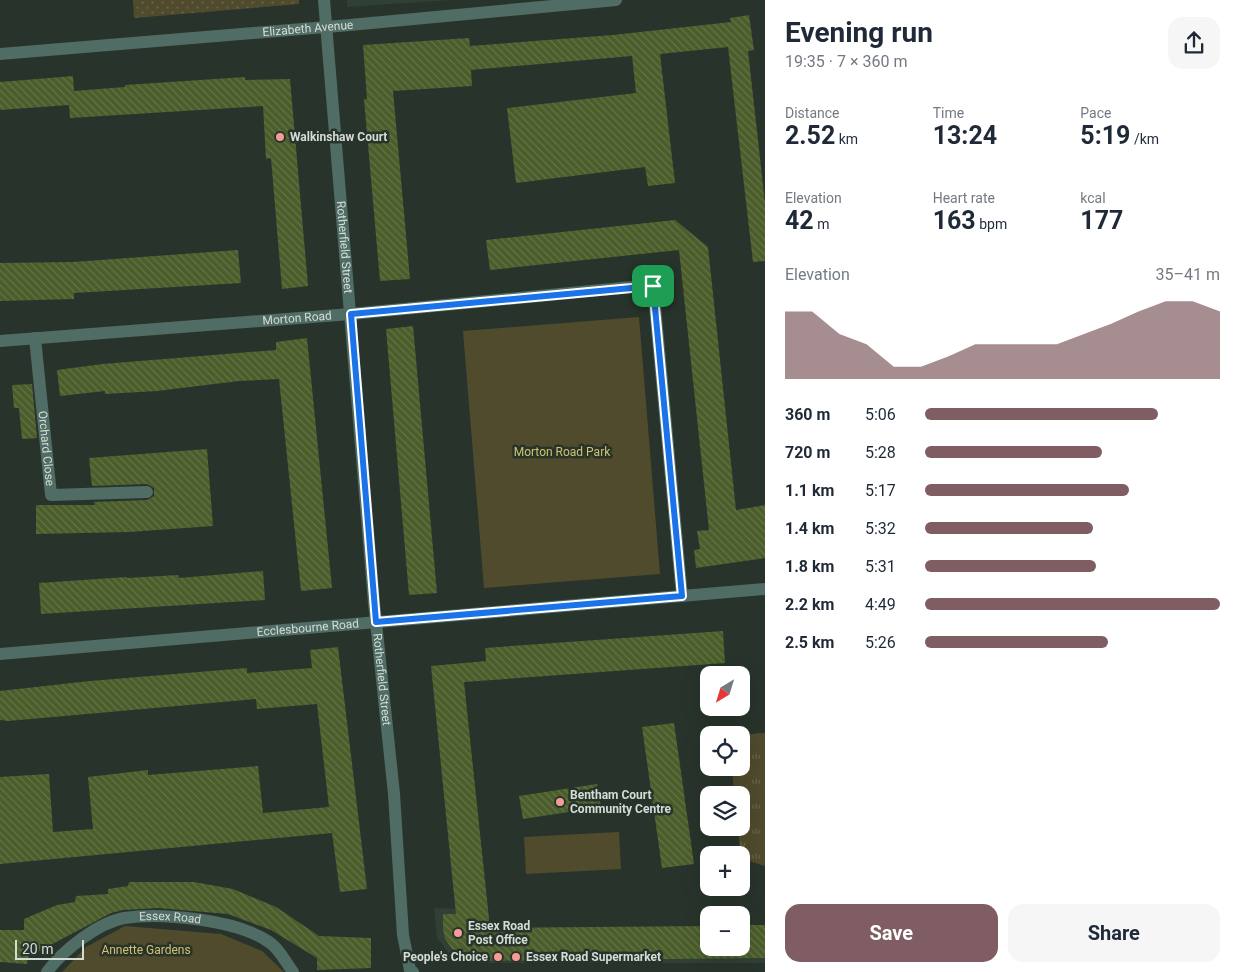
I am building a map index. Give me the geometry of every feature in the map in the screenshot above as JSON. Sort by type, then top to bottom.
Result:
[{"type":"street","name":"Rotherfield Street","points":[[324,0],[376,622],[394,794],[403,936],[411,971]]},
{"type":"street","name":"Elizabeth Avenue","points":[[0,54],[616,0]]},
{"type":"street","name":"Morton Road","points":[[0,340],[351,314],[653,286],[682,596]]},
{"type":"street","name":"Orchard Close","points":[[36,338],[50,494],[147,492]]},
{"type":"street","name":"Ecclesbourne Road","points":[[0,654],[765,589]]},
{"type":"street","name":"Essex Road","points":[[48,972],[62,954],[96,931],[123,918],[172,917],[226,923],[270,942],[293,972]]},
{"type":"shaded area","points":[[347,0],[450,0],[347,7]]},
{"type":"shaded area","points":[[434,908],[472,909],[472,941],[700,947],[700,956],[750,956],[750,944],[765,938],[765,963],[464,963],[451,956],[437,938]]},
{"type":"green space","points":[[133,0],[299,0],[299,4],[134,18]]},
{"type":"green space","name":"Morton Road Park","points":[[639,317],[660,574],[484,588],[463,331]]},
{"type":"green space","points":[[765,733],[765,866],[750,860],[750,846],[740,846],[739,836],[750,836],[750,786],[733,786],[733,776],[750,776],[750,734]]},
{"type":"green space","points":[[619,832],[621,869],[526,874],[524,837]]},
{"type":"green space","name":"Annette Gardens","points":[[125,926],[221,934],[262,951],[284,972],[62,972],[86,947]]},
{"type":"building","points":[[749,15],[754,50],[748,51],[765,203],[765,261],[753,262],[728,47],[660,54],[675,183],[648,186],[645,167],[516,183],[507,108],[636,93],[632,56],[471,70],[472,86],[393,91],[410,279],[380,281],[364,99],[367,99],[363,45],[469,38],[470,46],[613,35],[731,22],[730,18]]},
{"type":"building","points":[[73,76],[74,91],[125,87],[125,85],[245,77],[245,80],[290,79],[308,286],[282,289],[271,158],[266,159],[263,106],[70,118],[69,105],[0,110],[0,82]]},
{"type":"building","points":[[675,220],[708,247],[736,510],[765,505],[765,558],[696,568],[694,550],[700,549],[697,531],[709,530],[679,250],[490,270],[486,240]]},
{"type":"building","points":[[238,250],[241,283],[74,293],[74,299],[0,301],[0,263],[73,262]]},
{"type":"building","points":[[413,326],[437,593],[409,595],[386,329]]},
{"type":"building","points":[[307,338],[332,588],[301,591],[279,379],[239,381],[157,391],[105,394],[105,391],[60,396],[57,370],[103,364],[276,350],[276,342]]},
{"type":"building","points":[[32,384],[37,438],[22,439],[19,408],[14,408],[12,385]]},
{"type":"building","points":[[207,449],[213,526],[129,532],[36,534],[36,505],[95,505],[94,502],[147,500],[154,496],[154,488],[147,484],[92,486],[89,458]]},
{"type":"building","points":[[263,571],[265,600],[41,614],[39,583],[178,575],[179,578]]},
{"type":"building","points":[[723,631],[725,663],[464,682],[490,928],[700,926],[700,956],[750,956],[750,925],[765,925],[765,958],[472,961],[463,959],[456,954],[445,939],[443,928],[443,914],[456,914],[431,666],[486,661],[485,648]]},
{"type":"building","points":[[338,647],[367,889],[340,892],[332,833],[0,864],[0,777],[49,774],[53,832],[93,829],[88,777],[148,770],[148,775],[258,766],[263,813],[329,807],[317,704],[257,709],[256,699],[8,721],[0,720],[0,691],[90,681],[247,668],[247,673],[312,668],[310,650]]},
{"type":"building","points":[[674,723],[694,864],[662,868],[642,727]]},
{"type":"building","name":"Bentham Court Community Centre","points":[[597,784],[601,807],[523,819],[519,796]]},
{"type":"building","points":[[129,882],[194,882],[233,889],[276,907],[319,936],[371,938],[371,968],[317,970],[317,958],[271,930],[228,914],[158,908],[123,910],[111,913],[28,957],[27,964],[0,962],[0,930],[24,930],[24,919],[57,905],[75,902],[76,896],[108,894],[108,889],[128,886]]},
{"type":"place","name":"Walkinshaw Court","points":[[280,137]]},
{"type":"place","name":"Bentham Court Community Centre","points":[[560,802]]},
{"type":"place","name":"Essex Road Post Office","points":[[458,933]]},
{"type":"place","name":"People's Choice","points":[[498,957]]},
{"type":"place","name":"Essex Road Supermarket","points":[[516,957]]},
{"type":"route","points":[[653,286],[682,596],[376,622],[351,314],[518,297],[653,286]]}]
